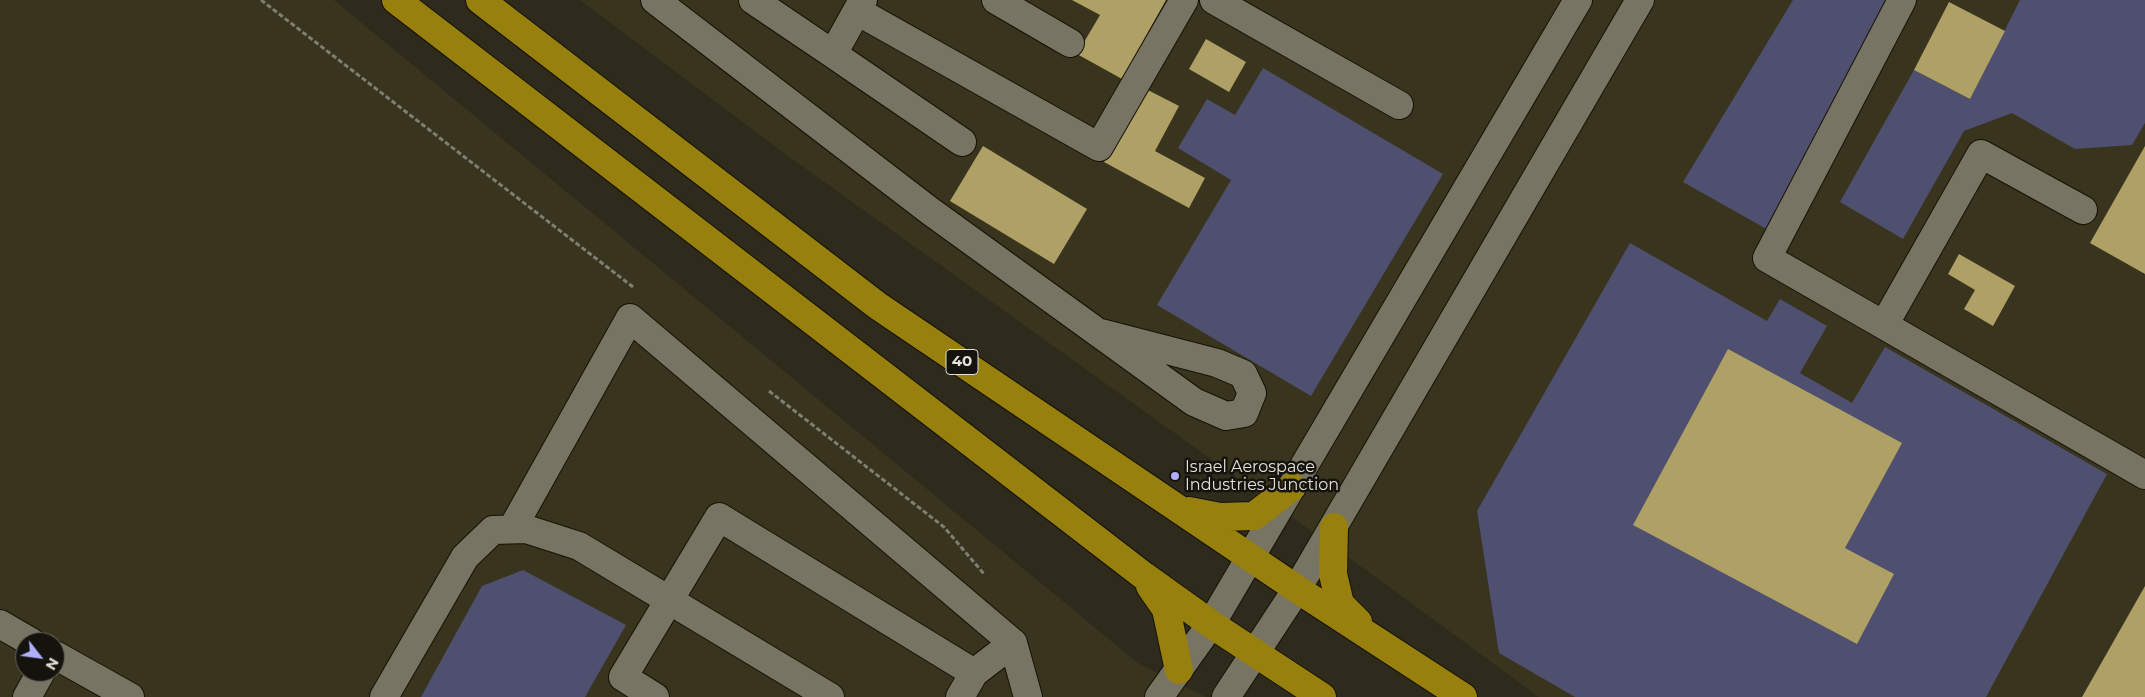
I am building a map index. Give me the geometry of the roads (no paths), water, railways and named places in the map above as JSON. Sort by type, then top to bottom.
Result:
[{"type":"highway","points":[[396,0],[1144,576],[1211,624],[1322,697]]},
{"type":"highway","name":"40","points":[[480,0],[878,306],[1250,558],[1462,697]]},
{"type":"highway","points":[[1179,509],[1220,517],[1254,516],[1292,487]]},
{"type":"highway","points":[[1334,526],[1333,574],[1340,604],[1377,641]]},
{"type":"highway","points":[[1144,576],[1166,609],[1179,670]]},
{"type":"street","points":[[655,0],[930,211],[1194,402],[1226,416],[1244,413],[1252,394],[1243,374],[1218,363],[1101,333]]},
{"type":"street","points":[[753,0],[962,142]]},
{"type":"street","points":[[996,0],[1070,43]]},
{"type":"street","points":[[833,54],[860,6],[1099,147],[1184,0]]},
{"type":"street","points":[[1214,0],[1399,104]]},
{"type":"street","points":[[1159,697],[1211,624],[1578,0]]},
{"type":"street","points":[[1226,697],[1297,589],[1640,0]]},
{"type":"street","points":[[1902,0],[1767,258],[2145,475]]},
{"type":"street","points":[[1884,324],[1981,154],[2083,210]]},
{"type":"street","points":[[512,529],[630,318],[1014,643],[1028,697]]},
{"type":"street","points":[[655,697],[623,678],[719,517],[974,673]]},
{"type":"street","points":[[384,697],[465,557],[493,530],[512,529],[526,529],[579,546],[830,697]]},
{"type":"street","points":[[0,624],[15,632]]},
{"type":"street","points":[[960,697],[974,673],[1014,643]]},
{"type":"street","points":[[65,661],[130,697]]},
{"type":"street","points":[[27,697],[35,682]]},
{"type":"place","name":"Israel Aerospace Industries Junction","points":[[1175,476]]}]
